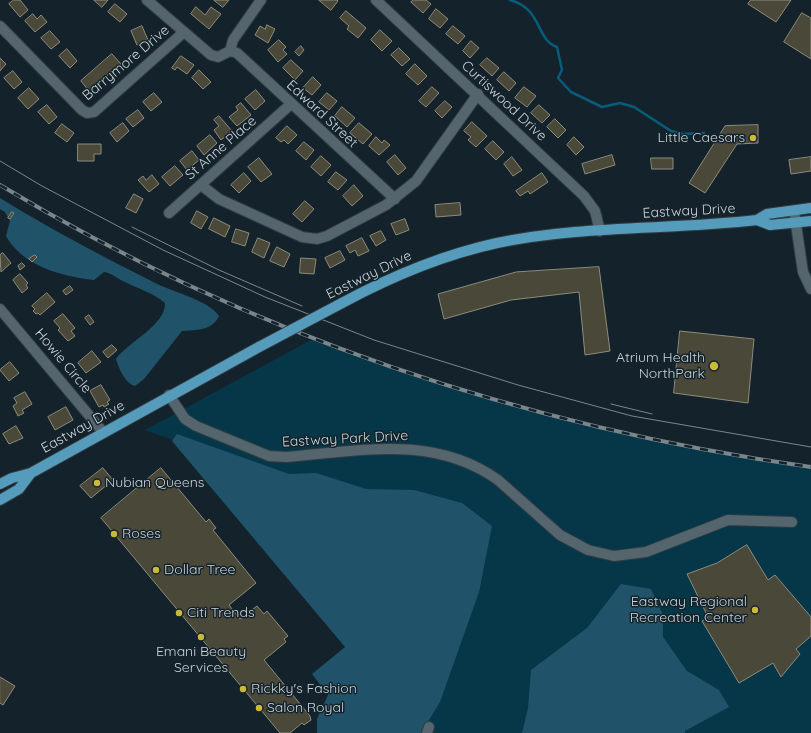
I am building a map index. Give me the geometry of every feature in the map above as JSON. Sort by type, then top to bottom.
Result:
[{"type":"main road","name":"Eastway Drive","points":[[0,484],[12,478],[31,473],[169,395],[378,284],[407,271],[468,250],[535,237],[757,220],[767,214],[811,208]]},
{"type":"main road","name":"Eastway Drive","points":[[757,220],[770,226],[811,221]]},
{"type":"main road","name":"Eastway Drive","points":[[0,500],[19,489],[31,473]]},
{"type":"street","points":[[148,0],[215,57],[230,51],[232,40],[262,0]]},
{"type":"street","name":"Curtiswood Drive","points":[[376,0],[478,94],[584,196],[595,211],[600,231]]},
{"type":"street","name":"Barrymore Drive","points":[[0,26],[82,110],[87,113],[94,112],[184,32]]},
{"type":"street","name":"Edward Street","points":[[230,51],[236,53],[395,199]]},
{"type":"street","points":[[201,185],[218,199],[302,238],[309,239],[327,236],[395,199],[425,170],[478,94]]},
{"type":"street","name":"St Anne Place","points":[[169,213],[291,104]]},
{"type":"street","points":[[794,211],[803,272],[811,289]]},
{"type":"street","name":"Howie Circle","points":[[0,309],[103,432]]},
{"type":"street","name":"Eastway Park Drive","points":[[169,395],[185,419],[196,426],[269,456],[286,457],[397,448],[421,449],[460,459],[487,472],[498,480],[560,535],[588,550],[605,554],[625,556],[646,552],[728,520],[792,522]]},
{"type":"shaded area","points":[[0,198],[115,263],[155,283],[207,305],[219,316],[212,325],[208,327],[198,330],[182,331],[144,379],[135,386],[131,384],[123,375],[116,359],[153,326],[164,311],[165,303],[150,293],[121,280],[112,274],[104,272],[94,280],[68,276],[44,268],[32,262],[13,246],[6,236],[10,221],[5,212],[0,209]]},
{"type":"shaded area","points":[[313,339],[437,382],[564,420],[687,446],[811,467],[811,733],[417,733],[471,547],[145,430]]},
{"type":"shaded area","points":[[177,434],[289,474],[316,473],[366,489],[414,490],[462,503],[492,526],[479,592],[440,702],[421,733],[317,733],[317,719],[328,695],[312,674],[345,647],[172,441]]},
{"type":"shaded area","points":[[621,584],[651,589],[663,615],[663,637],[687,671],[719,690],[729,707],[685,731],[685,733],[522,733],[528,708],[531,670],[587,628]]},
{"type":"building","points":[[14,0],[20,0],[28,10],[20,17],[9,4]]},
{"type":"building","points":[[94,0],[108,0],[102,7]]},
{"type":"building","points":[[214,0],[229,0],[223,7]]},
{"type":"building","points":[[319,0],[337,0],[338,1],[331,10]]},
{"type":"building","points":[[414,0],[426,0],[431,4],[423,13],[411,2]]},
{"type":"building","points":[[751,0],[791,0],[776,22],[748,4]]},
{"type":"building","points":[[115,4],[127,14],[120,22],[108,12]]},
{"type":"building","points":[[196,7],[205,15],[211,7],[221,14],[209,29],[191,14]]},
{"type":"building","points":[[436,9],[448,19],[440,28],[429,19]]},
{"type":"building","points":[[346,11],[366,28],[358,38],[347,29],[349,26],[340,18]]},
{"type":"building","points":[[802,13],[811,18],[811,59],[784,42]]},
{"type":"building","points":[[33,14],[37,19],[41,15],[47,22],[35,32],[25,21]]},
{"type":"building","points":[[267,25],[275,29],[268,43],[255,35],[260,26],[265,29]]},
{"type":"building","points":[[142,26],[148,40],[137,45],[131,31]]},
{"type":"building","points":[[453,26],[465,36],[458,44],[446,34]]},
{"type":"building","points":[[380,30],[392,41],[382,51],[371,40]]},
{"type":"building","points":[[50,31],[60,42],[51,49],[41,38]]},
{"type":"building","points":[[279,40],[286,47],[283,50],[287,54],[278,62],[268,50]]},
{"type":"building","points":[[471,41],[479,48],[470,58],[463,51]]},
{"type":"building","points":[[301,46],[304,50],[299,56],[295,52]]},
{"type":"building","points":[[399,48],[410,59],[402,66],[391,55]]},
{"type":"building","points":[[67,49],[77,61],[70,68],[59,56]]},
{"type":"building","points":[[112,54],[121,64],[89,91],[81,81]]},
{"type":"building","points":[[181,56],[194,65],[187,74],[177,67],[175,70],[172,68]]},
{"type":"building","points":[[0,58],[6,64],[0,71]]},
{"type":"building","points":[[487,58],[499,68],[492,76],[480,65]]},
{"type":"building","points":[[291,60],[303,71],[295,80],[283,68]]},
{"type":"building","points":[[415,64],[427,76],[418,85],[406,74]]},
{"type":"building","points":[[199,70],[211,82],[203,89],[192,78]]},
{"type":"building","points":[[13,71],[22,82],[14,89],[4,78]]},
{"type":"building","points":[[504,72],[516,83],[509,91],[497,80]]},
{"type":"building","points":[[313,77],[321,85],[312,95],[303,88]]},
{"type":"building","points":[[432,87],[439,93],[426,107],[419,101]]},
{"type":"building","points":[[524,87],[536,96],[527,107],[515,98]]},
{"type":"building","points":[[29,88],[39,99],[28,109],[18,98]]},
{"type":"building","points":[[256,90],[265,101],[255,110],[245,99]]},
{"type":"building","points":[[154,93],[162,102],[151,111],[143,102]]},
{"type":"building","points":[[327,93],[337,101],[329,110],[319,102]]},
{"type":"building","points":[[445,101],[452,107],[442,118],[435,111]]},
{"type":"building","points":[[241,103],[251,115],[237,126],[229,117],[238,110],[236,107]]},
{"type":"building","points":[[47,105],[57,117],[49,124],[38,112]]},
{"type":"building","points":[[539,105],[550,115],[542,123],[531,113]]},
{"type":"building","points":[[342,107],[355,118],[347,127],[335,116]]},
{"type":"building","points":[[138,110],[144,118],[133,127],[126,119]]},
{"type":"building","points":[[219,116],[232,131],[221,140],[214,130],[219,126],[214,120]]},
{"type":"building","points":[[555,119],[566,130],[558,138],[547,127]]},
{"type":"building","points":[[472,122],[487,136],[476,147],[468,140],[471,137],[464,131]]},
{"type":"building","points":[[123,123],[129,131],[117,142],[110,133]]},
{"type":"building","points":[[359,123],[372,134],[363,144],[350,133]]},
{"type":"building","points":[[62,124],[74,133],[67,142],[55,133]]},
{"type":"building","points":[[758,125],[758,143],[737,144],[705,193],[689,183],[725,126]]},
{"type":"building","points":[[287,126],[297,135],[288,144],[284,140],[281,142],[276,138]]},
{"type":"building","points":[[210,135],[217,143],[204,155],[197,146]]},
{"type":"building","points":[[376,137],[382,143],[384,140],[390,145],[379,155],[369,146]]},
{"type":"building","points":[[574,137],[584,147],[576,155],[567,145]]},
{"type":"building","points":[[493,141],[504,152],[496,160],[485,149]]},
{"type":"building","points":[[304,142],[314,150],[306,160],[296,151]]},
{"type":"building","points":[[78,144],[101,144],[101,154],[94,154],[94,161],[78,161]]},
{"type":"building","points":[[192,151],[199,160],[187,170],[180,161]]},
{"type":"building","points":[[395,155],[406,168],[398,175],[387,162]]},
{"type":"building","points":[[612,155],[615,165],[585,174],[582,164]]},
{"type":"building","points":[[321,156],[331,165],[321,176],[311,167]]},
{"type":"building","points":[[512,157],[522,170],[513,176],[504,164]]},
{"type":"building","points":[[811,157],[811,171],[791,174],[789,160]]},
{"type":"building","points":[[259,158],[272,174],[261,182],[248,167]]},
{"type":"building","points":[[651,158],[673,158],[673,169],[652,169]]},
{"type":"building","points":[[175,166],[183,175],[170,186],[162,177]]},
{"type":"building","points":[[336,172],[347,180],[338,190],[328,182]]},
{"type":"building","points":[[244,173],[251,181],[239,193],[231,185]]},
{"type":"building","points":[[542,173],[548,182],[530,194],[528,191],[520,196],[516,191]]},
{"type":"building","points":[[152,175],[159,184],[149,192],[138,180],[143,176],[146,180]]},
{"type":"building","points":[[354,185],[363,196],[352,206],[343,196]]},
{"type":"building","points":[[134,194],[143,199],[136,213],[126,208]]},
{"type":"building","points":[[305,201],[314,209],[302,222],[293,214]]},
{"type":"building","points":[[460,203],[461,215],[436,217],[435,205]]},
{"type":"building","points":[[197,211],[208,217],[201,229],[191,223]]},
{"type":"building","points":[[12,212],[14,213],[10,219],[8,218]]},
{"type":"building","points":[[214,218],[230,226],[225,237],[209,229]]},
{"type":"building","points":[[405,219],[409,230],[396,235],[391,224]]},
{"type":"building","points":[[236,229],[249,233],[245,246],[232,242]]},
{"type":"building","points":[[381,231],[386,240],[376,246],[370,236]]},
{"type":"building","points":[[258,238],[270,243],[264,258],[252,252]]},
{"type":"building","points":[[362,238],[369,251],[358,256],[355,250],[350,253],[346,246]]},
{"type":"building","points":[[277,247],[290,254],[284,267],[270,261]]},
{"type":"building","points":[[340,251],[345,260],[330,268],[325,258]]},
{"type":"building","points":[[3,253],[11,263],[1,272],[0,255]]},
{"type":"building","points":[[35,255],[37,257],[32,262],[29,259]]},
{"type":"building","points":[[301,258],[316,259],[314,274],[300,273]]},
{"type":"building","points":[[22,263],[25,266],[20,270],[18,266]]},
{"type":"building","points":[[599,267],[610,351],[585,355],[579,292],[511,300],[444,319],[438,294],[516,272]]},
{"type":"building","points":[[20,274],[28,283],[26,285],[28,288],[22,293],[13,280]]},
{"type":"building","points":[[70,286],[73,290],[66,295],[63,291]]},
{"type":"building","points":[[47,293],[55,302],[40,315],[38,313],[36,314],[33,311],[35,309],[32,306]]},
{"type":"building","points":[[63,314],[75,328],[71,331],[75,336],[68,341],[58,330],[60,328],[54,321]]},
{"type":"building","points":[[89,315],[94,322],[90,325],[85,318]]},
{"type":"building","name":"Atrium Health NorthPark","points":[[680,331],[754,339],[748,403],[674,393]]},
{"type":"building","points":[[112,345],[117,350],[108,358],[103,352]]},
{"type":"building","points":[[92,351],[101,362],[86,373],[78,363]]},
{"type":"building","points":[[10,362],[19,373],[9,381],[0,370]]},
{"type":"building","points":[[101,385],[110,400],[107,402],[109,404],[104,407],[103,405],[99,407],[90,391]]},
{"type":"building","points":[[25,392],[32,404],[22,410],[24,413],[18,416],[13,406],[17,403],[14,398]]},
{"type":"building","points":[[66,407],[73,420],[55,430],[48,417]]},
{"type":"building","points":[[16,426],[23,438],[9,444],[3,434]]},
{"type":"building","name":"Nubian Queens","points":[[103,468],[113,480],[91,498],[80,486]]},
{"type":"building","points":[[161,468],[206,522],[209,519],[216,528],[213,530],[256,583],[229,605],[240,619],[257,606],[264,614],[267,611],[288,636],[284,639],[286,642],[264,660],[310,716],[311,720],[304,725],[302,723],[290,733],[280,733],[101,518]]},
{"type":"building","name":"Eastway Regional Recreation Center","points":[[747,545],[768,580],[775,575],[811,617],[811,636],[796,649],[800,654],[781,677],[773,663],[739,683],[702,621],[708,617],[687,574],[717,563]]},
{"type":"building","points":[[0,677],[15,686],[3,705],[0,703]]},
{"type":"waterway","points":[[510,0],[521,4],[528,10],[534,17],[545,38],[557,47],[562,70],[558,78],[571,92],[602,107],[620,103],[634,107],[671,131],[683,134],[704,133]]},
{"type":"tram line","points":[[0,161],[42,186],[163,250],[265,297],[374,340],[518,385],[632,416],[811,447]]},
{"type":"tram line","points":[[132,227],[219,270],[302,306]]},
{"type":"tram line","points":[[611,404],[652,414]]},
{"type":"railway","points":[[0,185],[94,238],[191,286],[290,329],[391,367],[494,399],[599,427],[704,450],[811,467]]},
{"type":"place","name":"Little Caesars","points":[[753,138]]},
{"type":"place","name":"Atrium Health NorthPark","points":[[714,366]]},
{"type":"place","name":"Nubian Queens","points":[[97,483]]},
{"type":"place","name":"Roses","points":[[114,534]]},
{"type":"place","name":"Dollar Tree","points":[[156,570]]},
{"type":"place","name":"Eastway Regional Recreation Center","points":[[755,610]]},
{"type":"place","name":"Citi Trends","points":[[179,613]]},
{"type":"place","name":"Emani Beauty Services","points":[[201,637]]},
{"type":"place","name":"Rickky's Fashion","points":[[243,689]]},
{"type":"place","name":"Salon Royal","points":[[259,708]]}]
